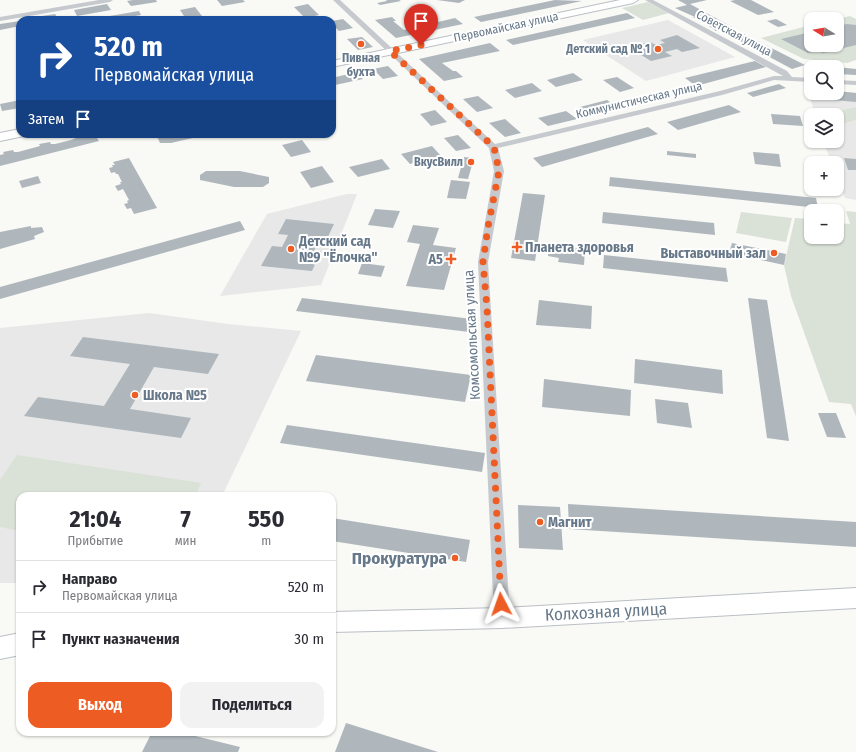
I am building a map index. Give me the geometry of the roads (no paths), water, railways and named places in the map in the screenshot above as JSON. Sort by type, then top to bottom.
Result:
[{"type":"street","points":[[41,16],[110,0]]},
{"type":"street","points":[[336,0],[494,147]]},
{"type":"street","name":"Первомайская улица","points":[[336,63],[633,0]]},
{"type":"street","name":"Советская улица","points":[[648,0],[770,66],[789,78],[804,79]]},
{"type":"street","points":[[0,19],[16,18]]},
{"type":"street","name":"Коммунистическая улица","points":[[494,147],[722,93],[774,78],[789,78]]},
{"type":"street","points":[[844,82],[856,83]]},
{"type":"street","points":[[0,138],[16,134]]},
{"type":"street","name":"Комсомольская улица","points":[[494,147],[499,171],[483,262],[487,308],[502,618]]},
{"type":"street","name":"Колхозная улица","points":[[336,622],[502,618],[856,598]]},
{"type":"street","points":[[0,648],[16,645]]},
{"type":"place","name":"Пивная бухта","points":[[361,44]]},
{"type":"place","name":"Детский сад № 1","points":[[658,49]]},
{"type":"place","name":"ВкусВилл","points":[[471,162]]},
{"type":"place","name":"Планета здоровья","points":[[517,247]]},
{"type":"place","name":"Детский сад №9 \"Ёлочка\"","points":[[291,249]]},
{"type":"place","name":"Выставочный зал","points":[[774,253]]},
{"type":"place","name":"А5","points":[[451,259]]},
{"type":"place","name":"Школа №5","points":[[135,395]]},
{"type":"place","name":"Магнит","points":[[540,522]]},
{"type":"place","name":"Прокуратура","points":[[455,558]]}]
